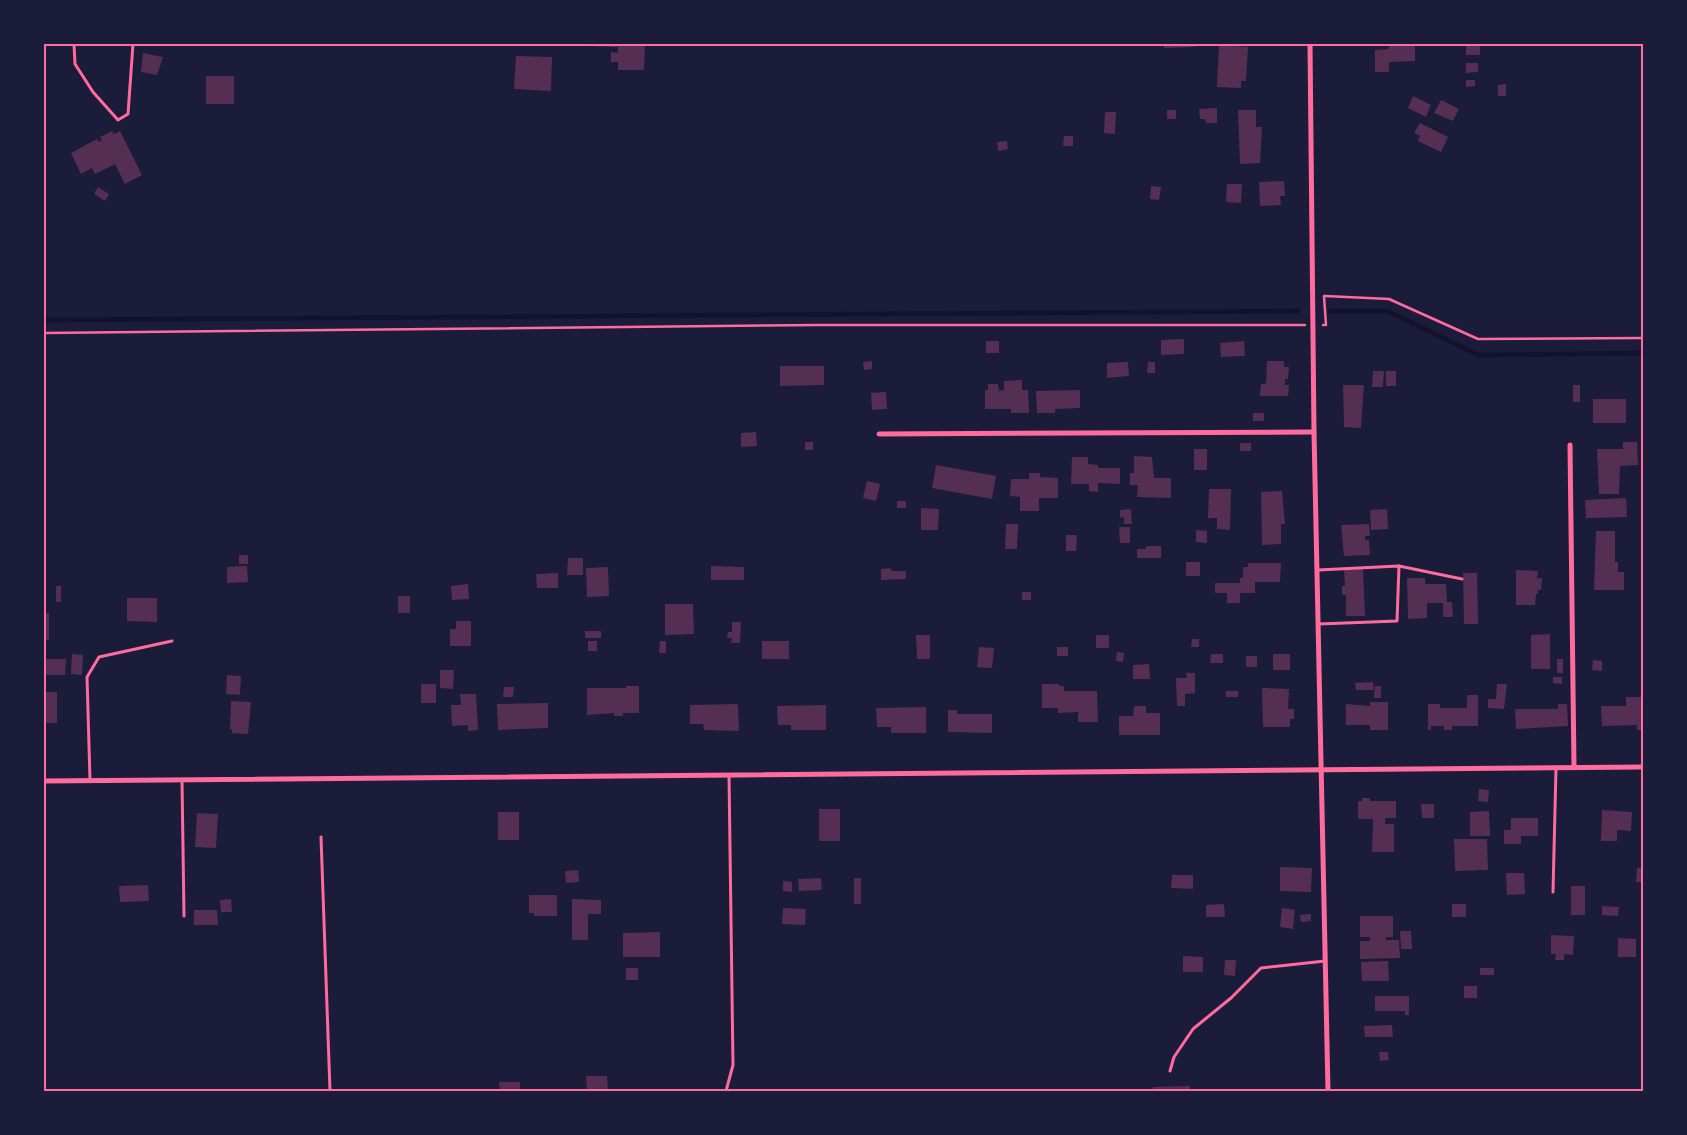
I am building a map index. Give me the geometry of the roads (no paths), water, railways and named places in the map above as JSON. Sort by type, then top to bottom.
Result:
[{"type":"street","points":[[1310,44],[1314,432],[1328,1091]]},
{"type":"street","points":[[879,434],[1314,432]]},
{"type":"street","points":[[1570,445],[1574,767]]},
{"type":"street","points":[[44,781],[1643,766]]},
{"type":"lane","points":[[74,44],[75,64],[93,92],[118,120],[128,114],[132,44]]},
{"type":"lane","points":[[1318,570],[1398,566],[1462,579]]},
{"type":"lane","points":[[1319,624],[1397,621],[1398,566]]},
{"type":"lane","points":[[90,781],[87,677],[99,657],[172,641]]},
{"type":"lane","points":[[1554,892],[1556,767]]},
{"type":"lane","points":[[726,1091],[733,1065],[729,776]]},
{"type":"lane","points":[[182,780],[184,916]]},
{"type":"lane","points":[[321,837],[330,1091]]},
{"type":"lane","points":[[1170,1071],[1174,1057],[1193,1029],[1231,998],[1261,968],[1326,961]]},
{"type":"waterway","points":[[44,320],[1298,311]]},
{"type":"waterway","points":[[1330,311],[1388,311],[1478,355],[1643,353]]}]
